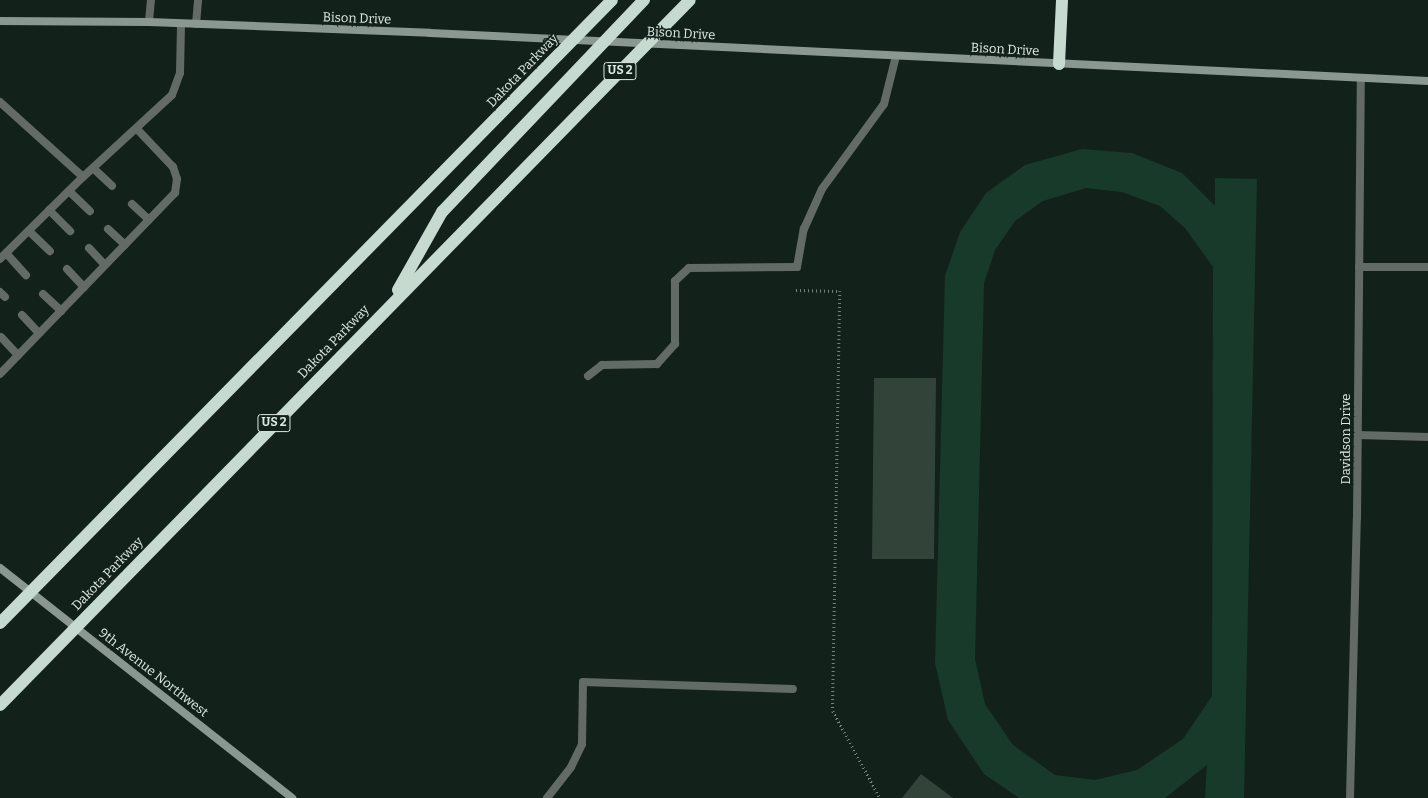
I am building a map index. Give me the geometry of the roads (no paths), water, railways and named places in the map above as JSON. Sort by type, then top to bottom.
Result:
[{"type":"highway","name":"Dakota Parkway","points":[[0,623],[612,0]]},
{"type":"highway","points":[[389,305],[442,212],[644,0]]},
{"type":"highway","name":"Dakota Parkway","points":[[0,705],[389,305],[690,0]]},
{"type":"highway","points":[[1059,64],[1062,0]]},
{"type":"street","points":[[149,22],[151,0]]},
{"type":"street","points":[[196,24],[198,0]]},
{"type":"street","name":"Bison Drive","points":[[0,21],[149,22],[1428,81]]},
{"type":"street","points":[[26,275],[3,256],[83,177],[137,129],[172,95],[180,73],[181,24]]},
{"type":"street","points":[[588,376],[602,365],[658,364],[675,344],[675,281],[689,268],[797,267],[804,228],[822,189],[884,104],[896,56]]},
{"type":"street","name":"Davidson Drive","points":[[1350,798],[1358,435],[1361,79]]},
{"type":"street","points":[[0,102],[83,177]]},
{"type":"street","points":[[0,374],[175,193],[177,180],[173,167],[137,129]]},
{"type":"street","points":[[93,168],[112,186]]},
{"type":"street","points":[[69,191],[90,211]]},
{"type":"street","points":[[132,204],[149,220]]},
{"type":"street","points":[[49,210],[70,231]]},
{"type":"street","points":[[108,229],[125,245]]},
{"type":"street","points":[[29,231],[50,251]]},
{"type":"street","points":[[89,248],[105,265]]},
{"type":"street","points":[[1359,266],[1428,267]]},
{"type":"street","points":[[67,269],[84,287]]},
{"type":"street","points":[[43,294],[61,311]]},
{"type":"street","points":[[22,315],[39,333]]},
{"type":"street","points":[[1,337],[18,355]]},
{"type":"street","points":[[1358,435],[1428,437]]},
{"type":"street","name":"9th Avenue Northwest","points":[[0,568],[292,798]]},
{"type":"street","points":[[547,798],[571,767],[582,744],[583,682],[792,689]]}]
